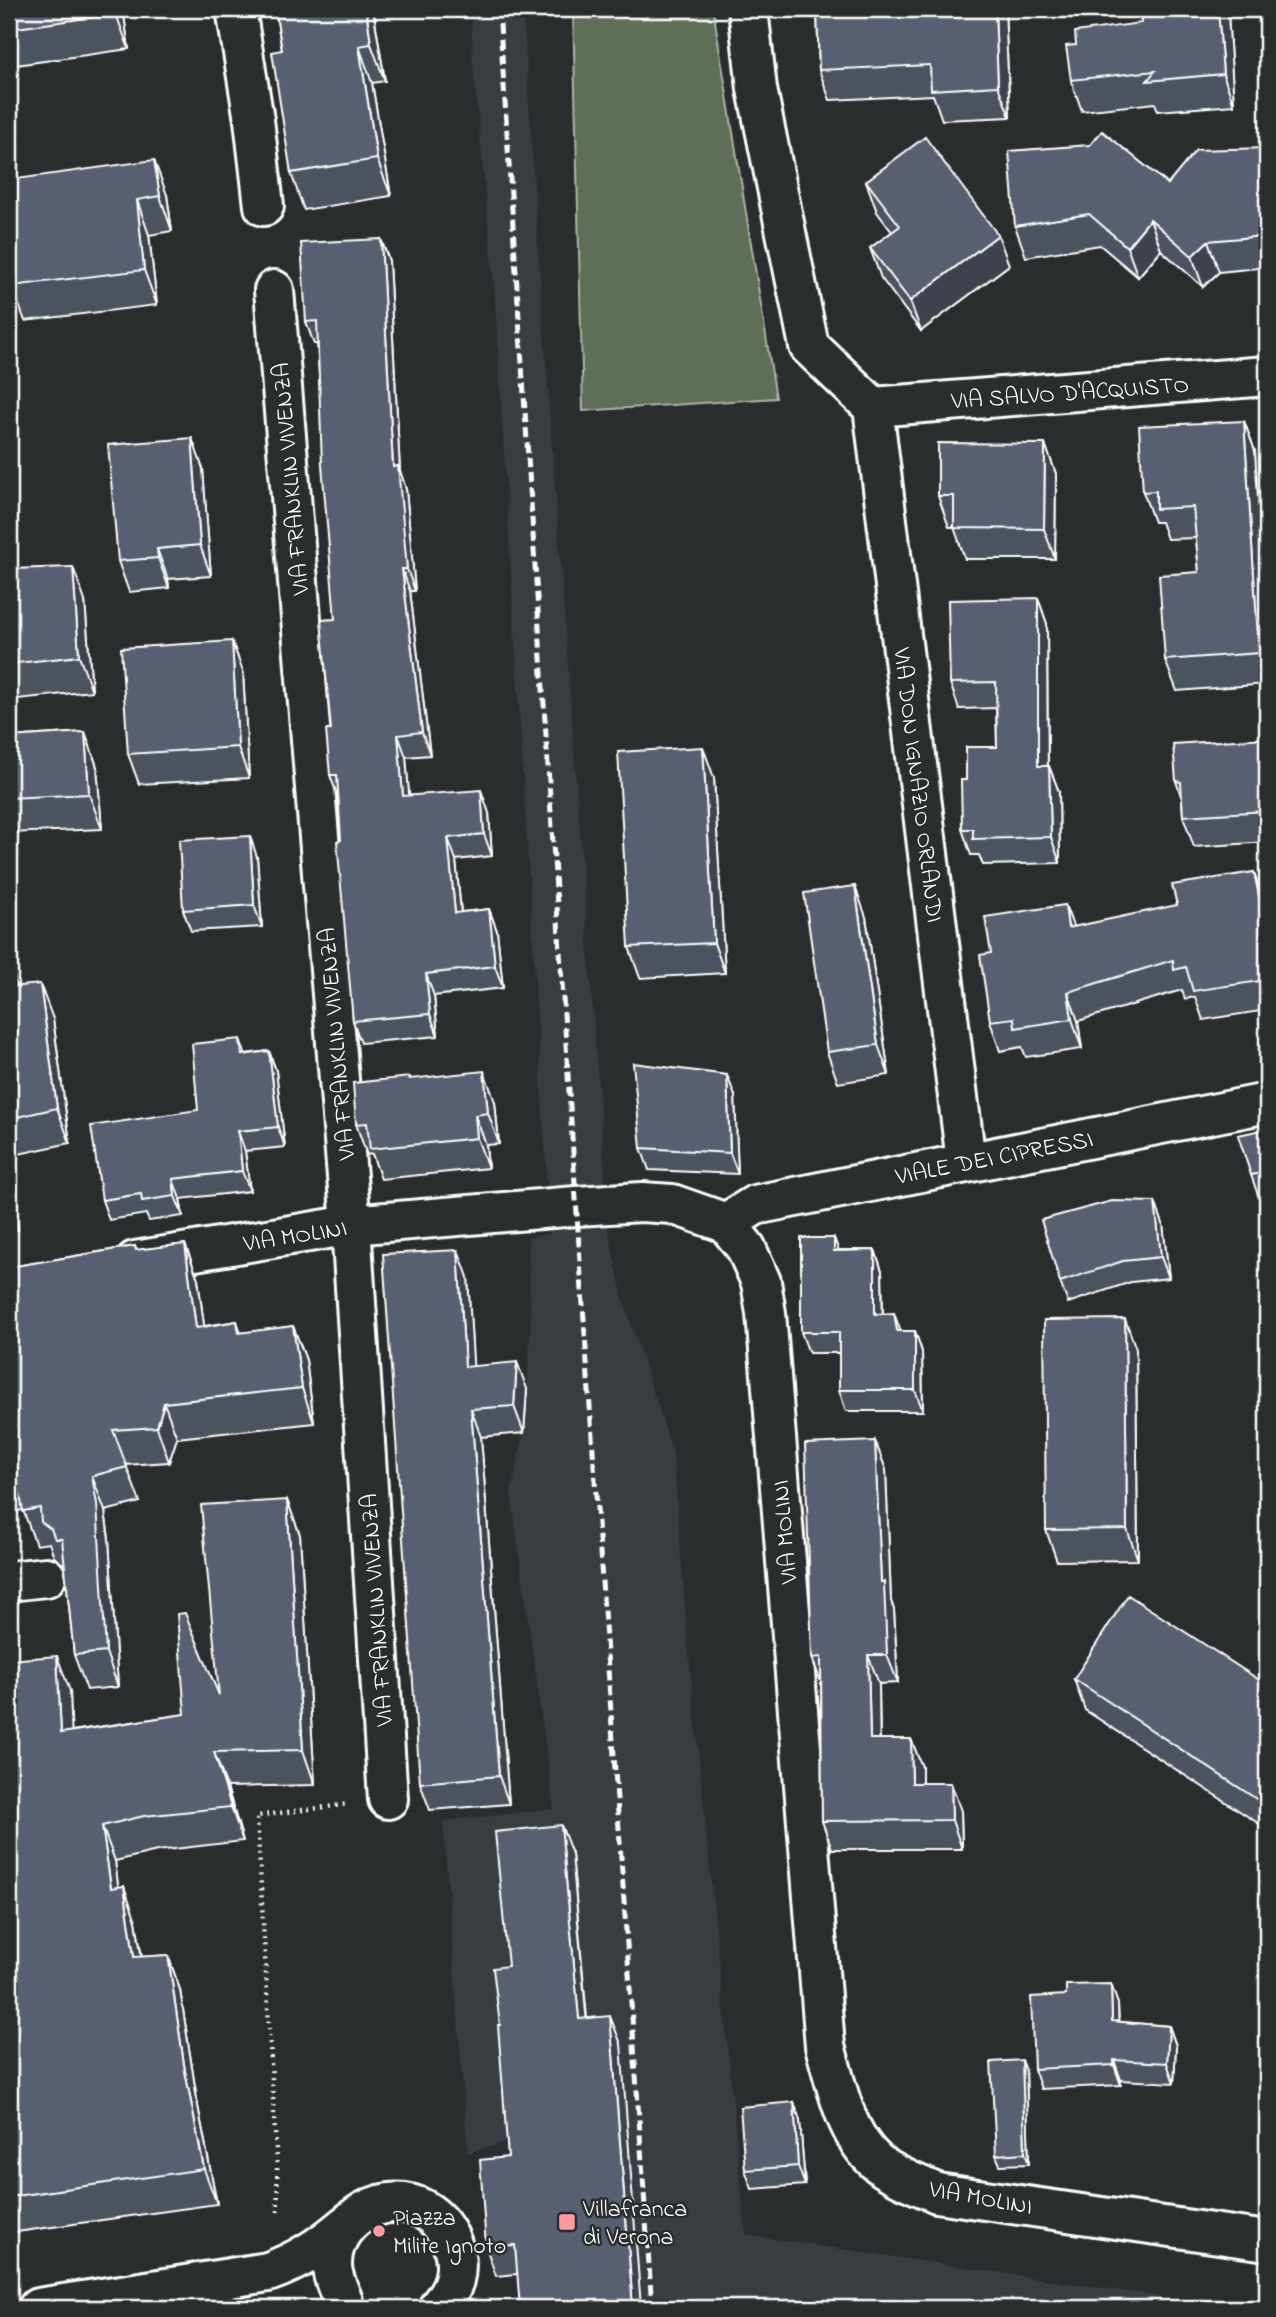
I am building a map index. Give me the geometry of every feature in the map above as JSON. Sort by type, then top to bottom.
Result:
[{"type":"street","points":[[236,9],[254,120],[264,206]]},
{"type":"street","points":[[748,9],[757,89],[809,346],[873,407]]},
{"type":"street","name":"VIA FRANKLIN VIVENZA","points":[[274,290],[351,1226],[388,1800]]},
{"type":"street","name":"VIA SALVO D'ACQUISTO","points":[[873,407],[1267,376]]},
{"type":"street","name":"VIA DON IGNAZIO ORLANDI","points":[[873,407],[966,1162]]},
{"type":"street","name":"VIALE DEI CIPRESSI","points":[[726,1223],[755,1205],[1267,1103]]},
{"type":"street","name":"VIA MOLINI","points":[[105,1266],[351,1226],[576,1206],[642,1202],[672,1205],[726,1223],[746,1248],[761,1282],[766,1313],[825,2046],[842,2105],[858,2141],[881,2165],[905,2180],[937,2193],[1267,2241]]},
{"type":"street","points":[[9,1581],[46,1577]]},
{"type":"street","points":[[38,2308],[268,2272],[293,2263],[315,2250],[363,2211],[388,2203],[407,2203],[436,2218],[449,2236],[456,2256],[455,2278],[450,2292],[438,2308]]},
{"type":"street","points":[[346,2225],[335,2246],[332,2267],[346,2305]]},
{"type":"street","points":[[268,2272],[297,2276],[346,2305]]},
{"type":"path","points":[[278,2212],[257,1816],[388,1800]]},
{"type":"shaded area","points":[[471,9],[523,9],[609,1234],[623,1299],[673,1453],[688,1646],[746,2235],[1157,2296],[1153,2308],[528,2308],[525,2274],[496,2276],[518,2186],[514,2140],[468,2153],[443,1821],[554,1809],[511,1493],[524,1433],[527,1389],[531,1324],[528,1238],[550,1234],[494,283],[473,66]]},
{"type":"green space","points":[[573,9],[713,9],[776,398],[583,411]]},
{"type":"building","points":[[9,9],[115,9],[116,14],[9,29]]},
{"type":"building","points":[[275,9],[366,9],[371,44],[359,46],[377,159],[291,173],[272,52],[282,50]]},
{"type":"building","points":[[817,9],[995,9],[998,86],[931,90],[930,65],[819,70]]},
{"type":"building","points":[[1140,9],[1218,9],[1223,74],[1147,81],[1155,71],[1071,80],[1066,46],[1076,45],[1075,32],[1141,23]]},
{"type":"building","points":[[1102,131],[1168,184],[1196,150],[1267,148],[1267,232],[1264,236],[1208,241],[1192,256],[1150,219],[1127,247],[1089,214],[1015,226],[1009,151],[1090,145]]},
{"type":"building","points":[[925,137],[998,235],[910,301],[870,248],[900,226],[866,181]]},
{"type":"building","points":[[154,160],[160,196],[137,200],[144,270],[12,286],[9,270],[9,180]]},
{"type":"building","points":[[381,239],[393,467],[398,466],[407,569],[402,569],[422,732],[398,735],[403,796],[481,790],[484,834],[448,838],[455,913],[489,909],[495,966],[426,974],[430,1014],[353,1021],[337,841],[341,840],[337,775],[330,775],[326,730],[331,730],[321,620],[335,619],[322,465],[317,321],[306,322],[301,243]]},
{"type":"building","points":[[1244,421],[1259,653],[1165,660],[1159,575],[1199,572],[1193,507],[1156,509],[1156,491],[1143,492],[1139,426]]},
{"type":"building","points":[[192,438],[200,545],[157,549],[158,558],[118,561],[108,445]]},
{"type":"building","points":[[938,443],[1045,444],[1044,529],[954,528],[954,496],[938,496]]},
{"type":"building","points":[[73,567],[79,656],[9,664],[9,569]]},
{"type":"building","points":[[1038,598],[1038,766],[1049,766],[1051,837],[973,839],[973,829],[962,829],[961,780],[966,780],[966,747],[997,747],[996,682],[950,683],[948,600]]},
{"type":"building","points":[[232,641],[238,747],[128,754],[121,648]]},
{"type":"building","points":[[85,732],[89,794],[9,798],[9,737]]},
{"type":"building","points":[[1267,738],[1267,811],[1183,816],[1181,782],[1176,781],[1173,744]]},
{"type":"building","points":[[703,747],[714,943],[629,947],[618,752]]},
{"type":"building","points":[[250,836],[254,905],[183,910],[179,840]]},
{"type":"building","points":[[1254,872],[1267,935],[1267,980],[1193,991],[1186,967],[1174,970],[1173,960],[1068,992],[1072,1019],[1015,1028],[1014,1018],[990,1021],[980,955],[991,953],[985,917],[1065,905],[1068,928],[1177,905],[1172,885]]},
{"type":"building","points":[[855,886],[878,1045],[827,1052],[804,893]]},
{"type":"building","points":[[9,980],[10,987],[40,984],[57,1108],[9,1119]]},
{"type":"building","points":[[240,1039],[242,1055],[269,1051],[278,1127],[238,1131],[242,1171],[173,1179],[175,1196],[142,1201],[141,1194],[102,1200],[91,1126],[198,1110],[192,1044]]},
{"type":"building","points":[[633,1063],[727,1075],[730,1153],[641,1148]]},
{"type":"building","points":[[484,1071],[488,1113],[475,1115],[477,1138],[370,1149],[367,1123],[356,1124],[353,1083]]},
{"type":"building","points":[[1267,1129],[1267,1172],[1251,1175],[1238,1135]]},
{"type":"building","points":[[1112,1201],[1155,1202],[1161,1257],[1123,1261],[1060,1282],[1041,1220]]},
{"type":"building","points":[[801,1238],[834,1238],[834,1251],[875,1250],[875,1314],[894,1313],[897,1331],[915,1331],[915,1390],[839,1390],[839,1332],[801,1332]]},
{"type":"building","points":[[185,1244],[196,1328],[237,1321],[239,1333],[293,1326],[302,1388],[164,1403],[157,1427],[113,1430],[127,1467],[92,1476],[97,1504],[106,1652],[74,1655],[62,1539],[55,1539],[51,1529],[41,1522],[40,1508],[23,1511],[16,1474],[9,1476],[9,1267],[135,1246],[136,1250]]},
{"type":"building","points":[[458,1250],[465,1367],[517,1362],[514,1406],[471,1409],[499,1776],[420,1783],[383,1254]]},
{"type":"building","points":[[1125,1319],[1127,1529],[1046,1530],[1044,1320]]},
{"type":"building","points":[[875,1441],[887,1655],[868,1655],[870,1739],[911,1739],[912,1783],[951,1783],[952,1820],[822,1821],[821,1657],[812,1658],[805,1444]]},
{"type":"building","points":[[287,1500],[303,1750],[214,1752],[231,1807],[144,1816],[102,1826],[111,1888],[124,1886],[134,1957],[168,1955],[185,2071],[204,2169],[9,2197],[9,1660],[57,1656],[61,1733],[185,1714],[177,1614],[185,1613],[219,1695],[201,1505]]},
{"type":"building","points":[[1128,1595],[1267,1685],[1267,1806],[1074,1679]]},
{"type":"building","points":[[561,1825],[579,2019],[610,2016],[633,2308],[520,2308],[515,2245],[486,2247],[480,2160],[508,2157],[500,2025],[493,1968],[508,1966],[495,1832]]},
{"type":"building","points":[[1111,1984],[1112,2021],[1169,2026],[1167,2063],[1114,2060],[1114,2065],[1034,2069],[1031,1997],[1066,1995],[1066,1985]]},
{"type":"building","points":[[1022,2060],[1025,2153],[996,2155],[991,2062]]},
{"type":"building","points":[[794,2102],[798,2166],[745,2170],[740,2107]]},
{"type":"railway","points":[[499,9],[581,1276],[652,2308]]},
{"type":"place","name":"Villafranca di Verona","points":[[567,2222]]},
{"type":"place","name":"Piazza Milite Ignoto","points":[[379,2231]]}]
